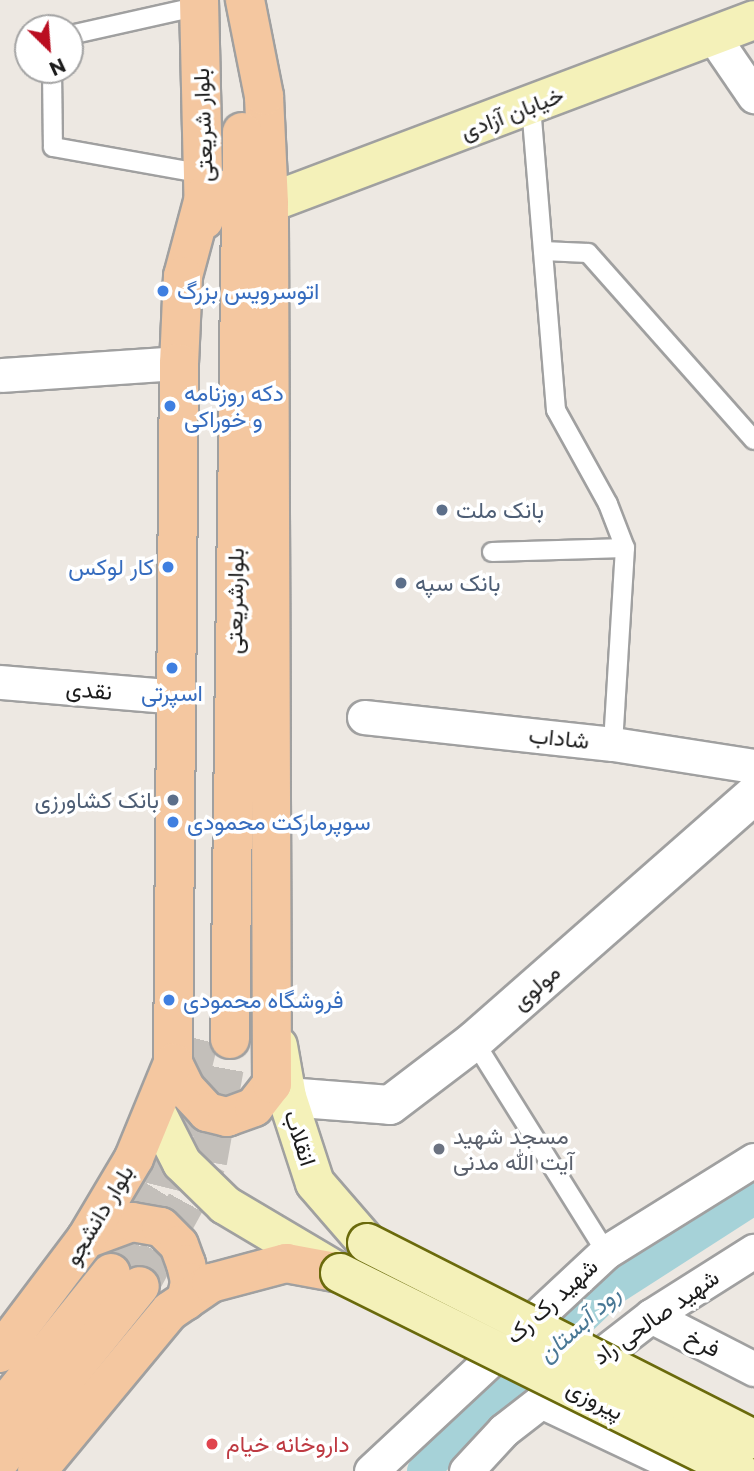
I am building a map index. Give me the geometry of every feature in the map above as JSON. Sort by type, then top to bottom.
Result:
[{"type":"main road","name":"بلوار شریعتی","points":[[241,162],[245,0]]},
{"type":"main road","points":[[205,184],[183,276],[178,363],[177,697],[201,1047],[185,1088],[207,1112],[227,1117],[254,1107],[272,1084],[269,203],[264,96],[245,0]]},
{"type":"main road","name":"بلوار شریعتی","points":[[200,3],[205,184],[203,251]]},
{"type":"main road","name":"خیابان آزادی","points":[[269,203],[754,20]]},
{"type":"main road","name":"بلوارشریعتی","points":[[201,1047],[241,162]]},
{"type":"main road","name":"بلوارشریعتی","points":[[201,1047],[203,251]]},
{"type":"main road","name":"انقلاب","points":[[273,1015],[287,1097],[315,1183],[367,1243]]},
{"type":"main road","name":"بلوار دانشجو","points":[[0,1353],[86,1239],[156,1112],[201,1047]]},
{"type":"main road","points":[[156,1112],[182,1163],[225,1205],[270,1236],[340,1273]]},
{"type":"main road","points":[[86,1239],[132,1222],[161,1227],[179,1245],[186,1264],[190,1282],[186,1300]]},
{"type":"main road","name":"پیروزی","points":[[367,1243],[754,1439]]},
{"type":"main road","points":[[37,1471],[170,1311],[211,1283],[286,1264],[340,1273]]},
{"type":"main road","name":"پیروزی","points":[[340,1273],[738,1471]]},
{"type":"main road","points":[[0,1411],[125,1279],[0,1460]]},
{"type":"street","points":[[713,36],[754,96]]},
{"type":"street","points":[[2,375],[178,363]]},
{"type":"street","name":"نقدی","points":[[0,682],[177,697]]},
{"type":"street","name":"شاداب","points":[[364,717],[613,744],[754,766]]},
{"type":"street","name":"مولوی","points":[[287,1097],[390,1105],[474,1041],[754,795]]},
{"type":"street","name":"شهید رک رک","points":[[371,1471],[606,1252],[754,1160]]},
{"type":"street","name":"شهید صالحی راد","points":[[466,1471],[504,1430],[651,1316],[754,1251]]},
{"type":"street","name":"فرخ","points":[[651,1316],[754,1369]]},
{"type":"street","points":[[541,1401],[689,1471]]},
{"type":"lane","points":[[84,32],[200,3]]},
{"type":"lane","points":[[52,84],[52,147],[205,184]]},
{"type":"lane","points":[[531,106],[556,410],[608,504],[625,548],[613,744]]},
{"type":"lane","points":[[543,251],[588,253],[754,440]]},
{"type":"lane","points":[[492,552],[625,548]]},
{"type":"lane","points":[[474,1041],[606,1252]]},
{"type":"waterway","name":"رود آبستان","points":[[423,1471],[612,1290],[754,1199]]},
{"type":"tunnel","points":[[111,1273],[163,1187],[200,1038]]},
{"type":"tunnel","points":[[140,1286],[208,1162],[230,1039]]},
{"type":"place","name":"اتوسرویس بزرگ","points":[[163,291]]},
{"type":"place","name":"دکه روزنامه و خوراکی","points":[[170,406]]},
{"type":"place","name":"بانک ملت","points":[[442,510]]},
{"type":"place","name":"کار لوکس","points":[[168,567]]},
{"type":"place","name":"بانک سپه","points":[[401,583]]},
{"type":"place","name":"اسپرتی","points":[[172,668]]},
{"type":"place","name":"بانک کشاورزی","points":[[173,800]]},
{"type":"place","name":"سوپرمارکت محمودی","points":[[173,822]]},
{"type":"place","name":"فروشگاه محمودی","points":[[169,1000]]},
{"type":"place","name":"مسجد شهید آیت الله مدنی","points":[[439,1149]]},
{"type":"place","name":"داروخانه خیام","points":[[212,1444]]}]
